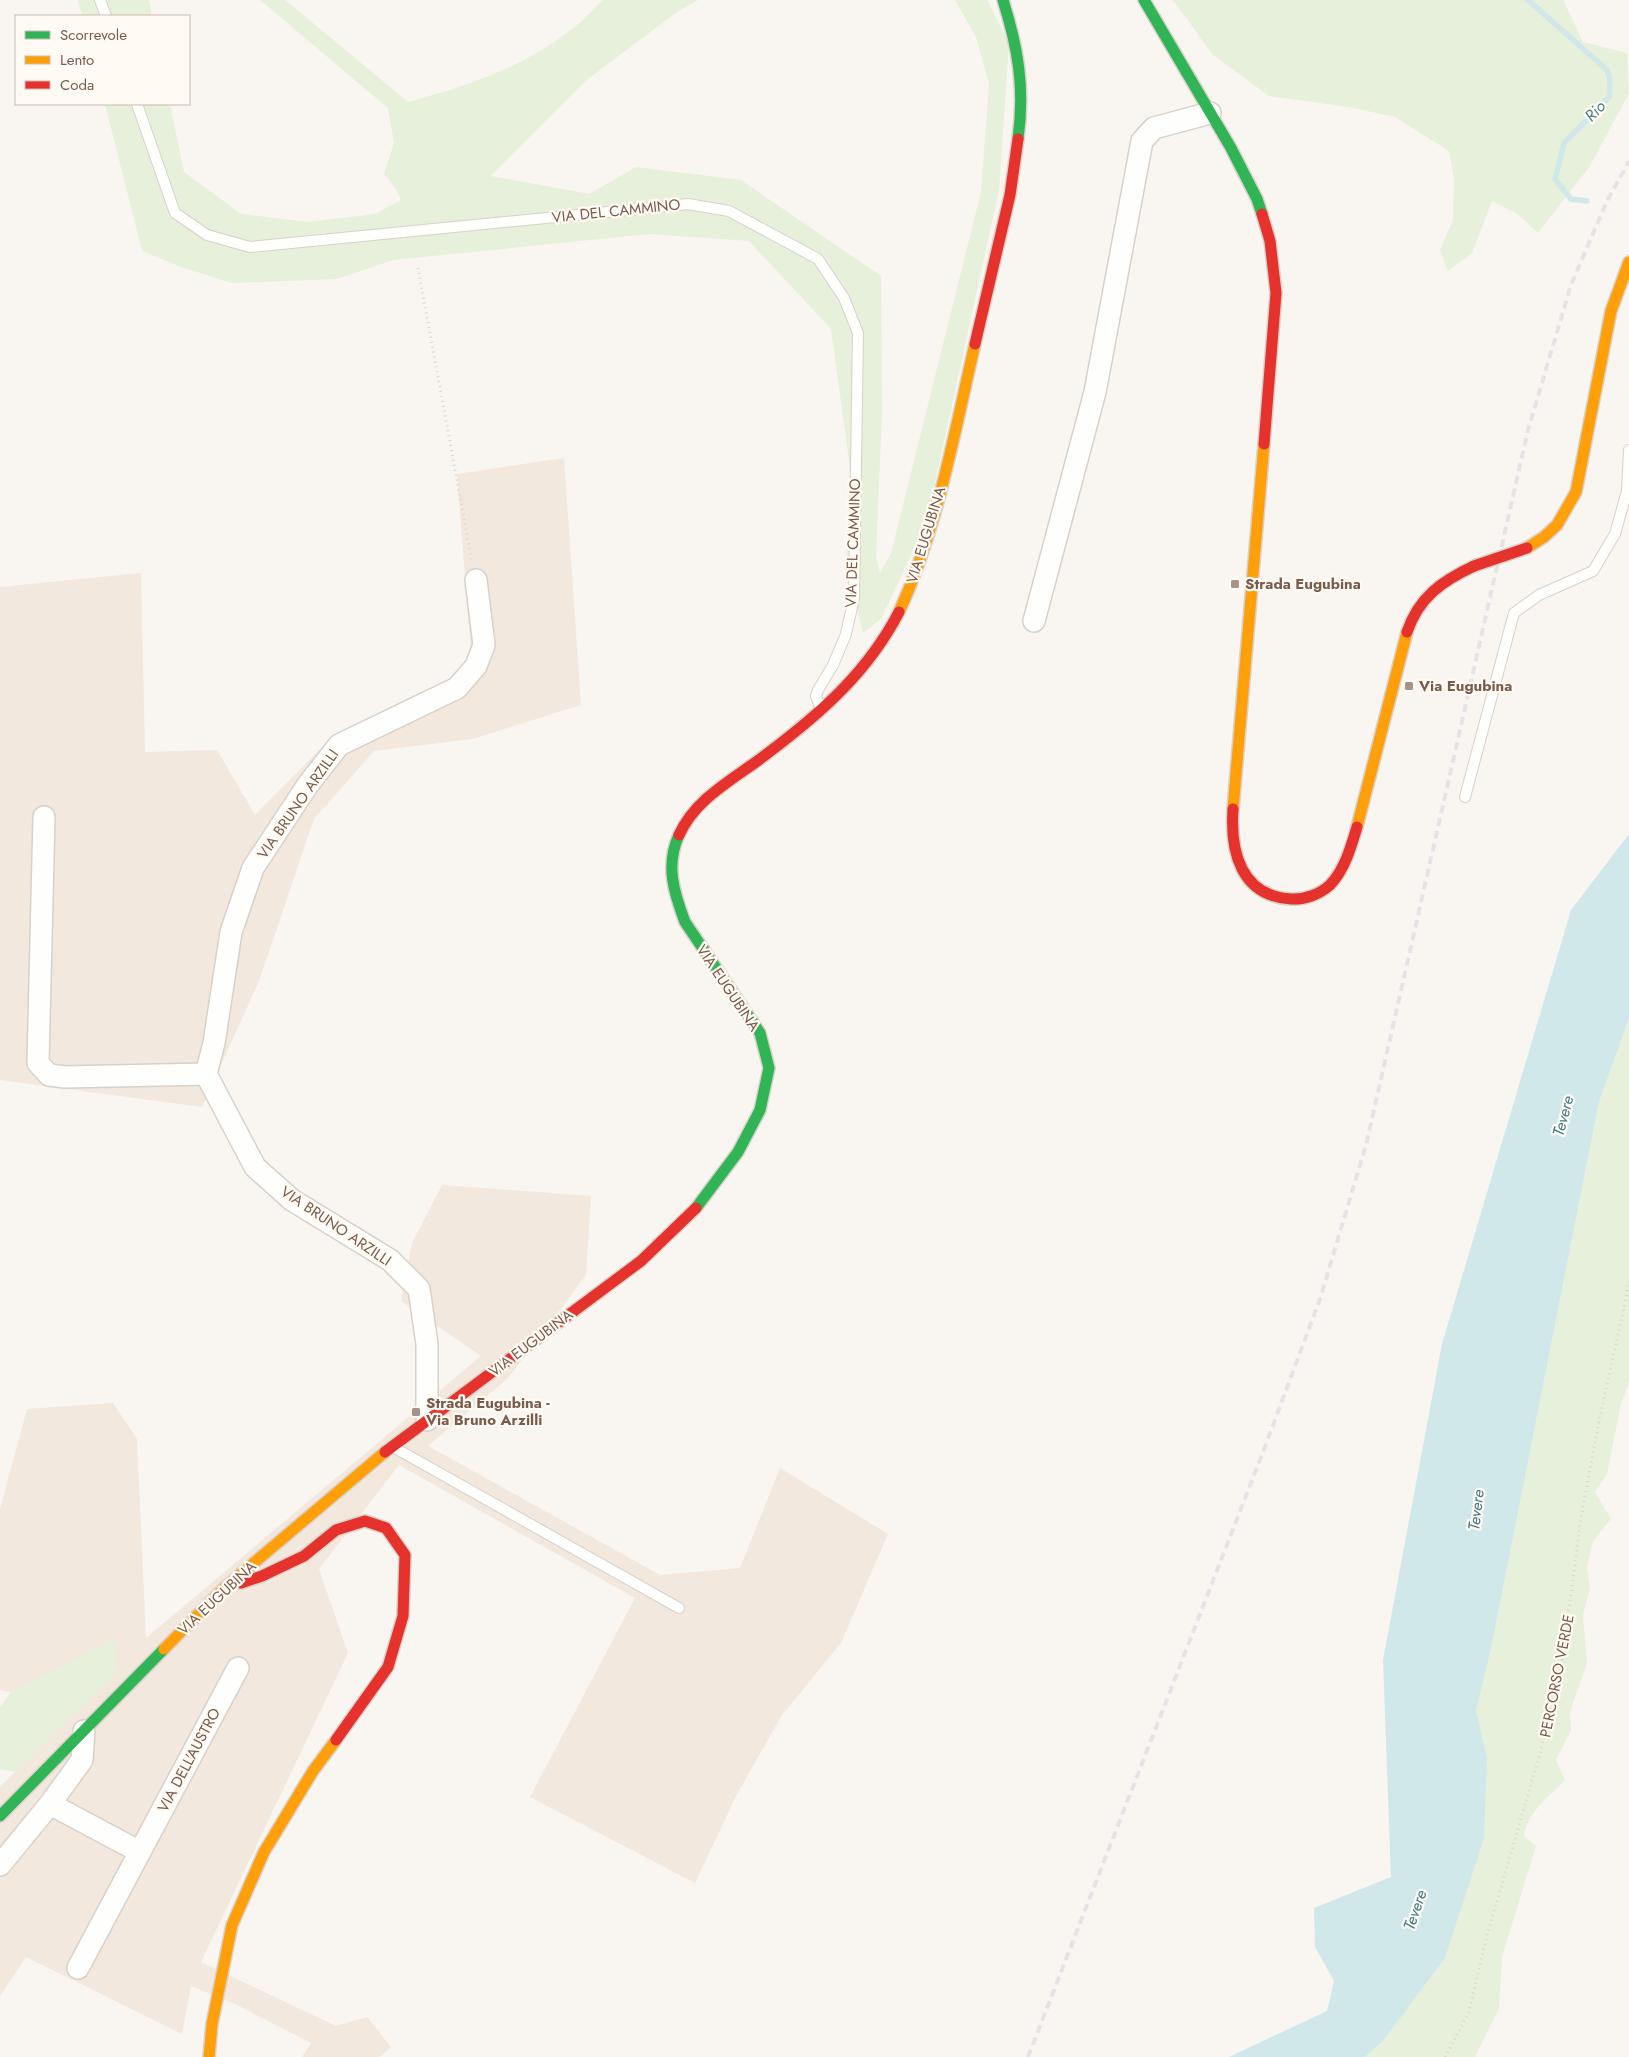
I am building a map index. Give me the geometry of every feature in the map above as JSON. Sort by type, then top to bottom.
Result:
[{"type":"street","name":"VIA EUGUBINA","points":[[0,1816],[223,1589],[392,1446],[640,1261],[686,1220],[712,1189],[738,1152],[760,1110],[769,1068],[766,1052],[760,1033],[685,922],[677,902],[670,860],[682,828],[692,812],[709,795],[822,710],[846,688],[872,656],[905,600],[919,569],[932,525],[1003,220],[1018,138],[1021,75],[1003,0]]},
{"type":"street","points":[[1144,0],[1210,113],[1257,200],[1270,241],[1276,293],[1232,826],[1233,850],[1247,878],[1259,890],[1284,898],[1298,900],[1314,896],[1336,877],[1352,841],[1412,621],[1432,588],[1450,576],[1527,548],[1557,527],[1565,517],[1576,492],[1612,310],[1625,285],[1628,263]]},
{"type":"street","points":[[1034,621],[1095,392],[1142,142],[1154,128],[1210,113]]},
{"type":"street","name":"VIA BRUNO ARZILLI","points":[[427,1420],[427,1344],[419,1289],[390,1260],[292,1200],[255,1167],[206,1074],[214,1043],[231,932],[253,868],[307,786],[339,745],[457,688],[476,666],[484,644],[476,580]]},
{"type":"street","points":[[44,817],[38,1063],[50,1075],[65,1077],[206,1074]]},
{"type":"street","points":[[209,2057],[212,2024],[232,1925],[264,1852],[313,1771],[388,1667],[403,1616],[404,1555],[386,1528],[366,1521],[336,1530],[304,1556],[262,1576],[223,1589]]},
{"type":"street","name":"VIA DELL'AUSTRO","points":[[78,1968],[238,1668]]},
{"type":"street","points":[[0,1865],[50,1804],[82,1760],[84,1731]]},
{"type":"street","points":[[50,1804],[140,1852]]},
{"type":"lane","points":[[100,0],[106,15]]},
{"type":"lane","name":"VIA DEL CAMMINO","points":[[137,105],[175,213],[207,235],[250,248],[688,204],[729,210],[818,259],[844,298],[858,333],[854,598],[846,634],[833,665],[816,696],[822,710]]},
{"type":"lane","points":[[1465,797],[1514,613],[1539,595],[1593,571],[1615,534],[1627,491],[1629,450]]},
{"type":"lane","points":[[392,1446],[679,1608]]},
{"type":"path","points":[[418,268],[476,580]]},
{"type":"path","name":"PERCORSO VERDE","points":[[1444,2057],[1469,2012],[1487,1935],[1542,1750],[1559,1678],[1595,1440],[1629,1284]]},
{"type":"shaded area","points":[[564,458],[581,705],[472,739],[374,751],[314,819],[259,981],[202,1107],[0,1080],[0,587],[141,573],[145,752],[217,750],[255,815],[329,740],[354,731],[462,672],[471,653],[457,474]]},
{"type":"shaded area","points":[[442,1185],[591,1196],[586,1275],[508,1378],[428,1446],[660,1575],[740,1568],[780,1468],[888,1534],[841,1643],[782,1715],[736,1796],[695,1883],[530,1797],[635,1598],[399,1465],[319,1569],[348,1653],[201,1962],[336,2026],[367,2017],[391,2047],[380,2057],[302,2057],[311,2043],[235,2004],[191,1986],[182,2034],[26,1957],[0,1996],[0,1787],[117,1671],[11,1692],[0,1690],[0,1509],[27,1409],[113,1403],[137,1439],[146,1638],[481,1356],[401,1301],[412,1243]]},
{"type":"green space","points":[[78,0],[149,0],[152,15],[82,15]]},
{"type":"green space","points":[[260,0],[285,0],[408,102],[473,82],[515,65],[572,29],[603,0],[698,0],[677,12],[588,79],[491,176],[589,194],[636,167],[741,180],[881,276],[882,413],[876,557],[880,573],[891,553],[981,192],[989,84],[976,37],[955,0],[987,0],[1009,43],[999,190],[926,524],[881,619],[863,633],[846,565],[851,475],[831,329],[749,241],[650,234],[393,260],[337,279],[232,283],[181,267],[142,251],[105,105],[170,105],[184,172],[241,214],[309,222],[375,214],[401,200],[396,189],[384,174],[394,143],[388,108]]},
{"type":"green space","points":[[1173,0],[1563,0],[1583,42],[1627,53],[1629,93],[1590,166],[1538,233],[1516,213],[1492,201],[1472,253],[1448,271],[1440,250],[1453,220],[1454,179],[1449,151],[1395,117],[1349,107],[1269,96],[1213,55]]},
{"type":"green space","points":[[1629,1018],[1629,1382],[1621,1403],[1607,1474],[1595,1492],[1611,1519],[1593,1541],[1587,1567],[1590,1588],[1583,1615],[1587,1663],[1570,1712],[1571,1730],[1556,1760],[1565,1780],[1534,1812],[1526,1827],[1524,1836],[1536,1846],[1502,1957],[1499,2008],[1475,2057],[1365,2057],[1383,2041],[1487,1757],[1476,1711],[1491,1649],[1599,1102]]},
{"type":"green space","points":[[114,1639],[117,1672],[15,1772],[0,1769],[0,1707],[11,1692]]},
{"type":"water","name":"Tevere","points":[[1629,834],[1629,1018],[1599,1102],[1491,1649],[1476,1711],[1487,1757],[1484,1838],[1445,1958],[1383,2041],[1365,2057],[1229,2057],[1327,2011],[1334,1981],[1315,1947],[1314,1908],[1391,1877],[1383,1660],[1442,1344],[1571,910]]},
{"type":"waterway","name":"Rio","points":[[1528,0],[1607,70],[1610,80],[1609,97],[1564,143],[1555,179],[1571,199],[1587,201]]},
{"type":"railway","points":[[1028,2057],[1263,1452],[1320,1299],[1366,1145],[1528,430],[1571,285],[1607,201],[1629,161]]},
{"type":"traffic: fast","points":[[1003,0],[1013,35],[1019,68],[1021,103],[1018,139]]},
{"type":"traffic: fast","points":[[1144,0],[1231,148],[1257,199],[1262,214]]},
{"type":"traffic: fast","points":[[679,835],[672,857],[672,868],[677,900],[685,922],[760,1033],[769,1068],[760,1110],[738,1152],[696,1208]]},
{"type":"traffic: fast","points":[[0,1816],[164,1649]]},
{"type":"traffic: slow","points":[[1527,548],[1544,537],[1557,525],[1576,492],[1611,311],[1629,262]]},
{"type":"traffic: slow","points":[[899,612],[913,580],[935,514],[975,344]]},
{"type":"traffic: slow","points":[[1233,809],[1264,444]]},
{"type":"traffic: slow","points":[[1357,827],[1407,632]]},
{"type":"traffic: slow","points":[[164,1649],[223,1589],[385,1452]]},
{"type":"traffic: slow","points":[[209,2057],[212,2024],[232,1925],[264,1852],[313,1771],[336,1740]]},
{"type":"traffic: jam","points":[[975,344],[1010,195],[1018,139]]},
{"type":"traffic: jam","points":[[1262,214],[1270,241],[1276,293],[1264,444]]},
{"type":"traffic: jam","points":[[1474,566],[1527,548]]},
{"type":"traffic: jam","points":[[1407,632],[1418,609],[1433,592],[1442,584],[1474,566]]},
{"type":"traffic: jam","points":[[679,835],[686,822],[706,799],[788,738],[842,690],[873,654],[899,612]]},
{"type":"traffic: jam","points":[[1233,809],[1234,841],[1242,869],[1250,881],[1260,890],[1274,896],[1291,899],[1302,899],[1312,896],[1330,885],[1344,865],[1357,827]]},
{"type":"traffic: jam","points":[[385,1452],[641,1261],[696,1208]]},
{"type":"traffic: jam","points":[[241,1583],[262,1576],[304,1556],[336,1530],[365,1521],[386,1528],[405,1555],[403,1616],[388,1667],[336,1740]]},
{"type":"place","name":"Strada Eugubina","points":[[1235,584]]},
{"type":"place","name":"Via Eugubina","points":[[1409,686]]},
{"type":"place","name":"Strada Eugubina - Via Bruno Arzilli","points":[[416,1412]]}]
